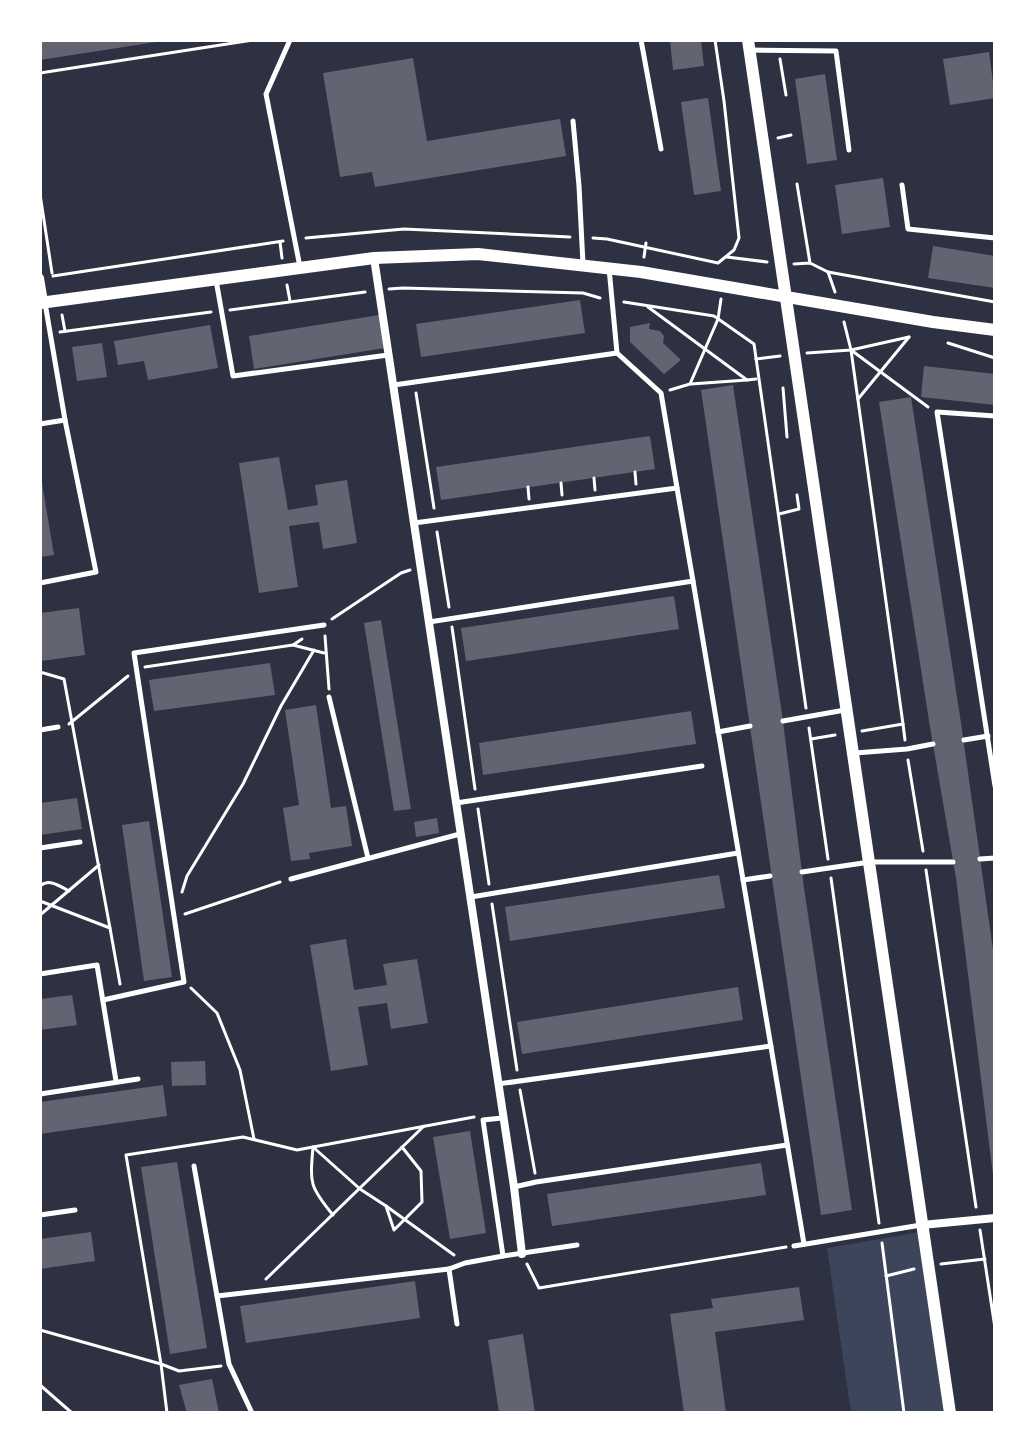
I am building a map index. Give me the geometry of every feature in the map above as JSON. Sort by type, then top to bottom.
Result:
[{"type":"street","points":[[749,45],[950,1413]]},
{"type":"street","points":[[40,278],[42,303],[374,258],[478,254],[609,268],[995,330]]},
{"type":"street","points":[[374,258],[522,1254]]},
{"type":"street","points":[[922,1225],[995,1218]]},
{"type":"lane","points":[[290,40],[266,94],[300,268]]},
{"type":"lane","points":[[641,40],[661,149]]},
{"type":"lane","points":[[749,45],[836,51],[849,150]]},
{"type":"lane","points":[[573,121],[583,265]]},
{"type":"lane","points":[[902,185],[908,229],[995,238]]},
{"type":"lane","points":[[609,268],[617,353],[661,393],[804,1244]]},
{"type":"lane","points":[[216,279],[233,376],[388,355]]},
{"type":"lane","points":[[40,583],[96,572],[42,303]]},
{"type":"lane","points":[[393,385],[617,353]]},
{"type":"lane","points":[[995,416],[937,412],[995,786]]},
{"type":"lane","points":[[40,424],[65,420]]},
{"type":"lane","points":[[413,523],[677,488]]},
{"type":"lane","points":[[429,622],[693,581]]},
{"type":"lane","points":[[103,1000],[184,982],[134,653],[324,625]]},
{"type":"lane","points":[[329,697],[368,858]]},
{"type":"lane","points":[[783,721],[848,710]]},
{"type":"lane","points":[[718,732],[750,726]]},
{"type":"lane","points":[[40,730],[58,727]]},
{"type":"lane","points":[[964,740],[988,736]]},
{"type":"lane","points":[[854,753],[933,744]]},
{"type":"lane","points":[[455,804],[702,766]]},
{"type":"lane","points":[[291,879],[460,834]]},
{"type":"lane","points":[[40,848],[80,842]]},
{"type":"lane","points":[[470,897],[738,853]]},
{"type":"lane","points":[[980,859],[995,858]]},
{"type":"lane","points":[[802,872],[870,862],[953,862]]},
{"type":"lane","points":[[743,880],[770,876]]},
{"type":"lane","points":[[40,974],[97,965],[116,1081]]},
{"type":"lane","points":[[498,1084],[771,1046]]},
{"type":"lane","points":[[40,1094],[138,1079]]},
{"type":"lane","points":[[502,1115],[483,1120],[503,1256]]},
{"type":"lane","points":[[514,1187],[787,1145]]},
{"type":"lane","points":[[194,1166],[229,1364],[252,1413]]},
{"type":"lane","points":[[40,1215],[75,1210]]},
{"type":"lane","points":[[794,1246],[922,1225]]},
{"type":"lane","points":[[217,1296],[449,1269],[465,1263],[577,1245]]},
{"type":"lane","points":[[449,1269],[457,1324]]},
{"type":"path","points":[[40,73],[253,40]]},
{"type":"path","points":[[778,49],[786,95]]},
{"type":"path","points":[[797,184],[810,263]]},
{"type":"path","points":[[40,194],[52,276],[295,239]]},
{"type":"path","points":[[607,239],[611,235]]},
{"type":"path","points":[[726,257],[781,264],[810,263],[828,272],[995,302]]},
{"type":"path","points":[[828,272],[851,350],[903,724],[995,1328]]},
{"type":"path","points":[[690,384],[718,319],[722,303],[720,287]]},
{"type":"path","points":[[50,333],[403,288],[583,293],[611,301],[714,316],[754,344],[881,1231],[904,1413]]},
{"type":"path","points":[[59,300],[65,331]]},
{"type":"path","points":[[645,305],[747,380]]},
{"type":"path","points":[[756,359],[851,350],[909,337],[857,399]]},
{"type":"path","points":[[948,343],[995,358]]},
{"type":"path","points":[[851,350],[937,412]]},
{"type":"path","points":[[661,393],[690,384],[758,379]]},
{"type":"path","points":[[414,382],[518,1081],[536,1182]]},
{"type":"path","points":[[783,383],[787,437]]},
{"type":"path","points":[[778,514],[799,509],[797,495]]},
{"type":"path","points":[[324,625],[329,697]]},
{"type":"path","points":[[293,645],[326,653]]},
{"type":"path","points":[[174,917],[187,876],[243,784],[281,706],[314,650]]},
{"type":"path","points":[[40,672],[64,679],[122,996]]},
{"type":"path","points":[[58,727],[71,723],[125,677]]},
{"type":"path","points":[[811,739],[903,724]]},
{"type":"path","points":[[40,915],[99,865]]},
{"type":"path","points":[[174,917],[291,879]]},
{"type":"path","points":[[40,886],[53,882],[69,891]]},
{"type":"path","points":[[40,901],[110,928]]},
{"type":"path","points":[[184,982],[217,1013],[240,1070],[254,1139]]},
{"type":"path","points":[[167,1413],[126,1155],[243,1137],[297,1150],[502,1115]]},
{"type":"path","points":[[253,1292],[424,1126]]},
{"type":"path","points":[[313,1147],[360,1189],[465,1263]]},
{"type":"path","points":[[313,1147],[310,1177],[316,1194],[333,1215]]},
{"type":"path","points":[[386,1206],[394,1230],[422,1202],[421,1171],[402,1147]]},
{"type":"path","points":[[522,1254],[539,1288],[794,1246]]},
{"type":"path","points":[[40,1330],[179,1371],[229,1364]]},
{"type":"path","points":[[40,1385],[72,1413]]},
{"type":"shaded area","points":[[920,1232],[947,1413],[851,1413],[827,1248]]},
{"type":"building","points":[[40,40],[156,40],[156,42],[40,60]]},
{"type":"building","points":[[670,40],[701,40],[704,66],[673,70]]},
{"type":"building","points":[[989,52],[995,98],[950,105],[943,59]]},
{"type":"building","points":[[413,58],[427,141],[560,119],[566,156],[375,187],[372,172],[340,177],[323,73]]},
{"type":"building","points":[[825,74],[837,160],[807,164],[795,79]]},
{"type":"building","points":[[708,98],[721,191],[694,195],[681,102]]},
{"type":"building","points":[[883,178],[890,227],[842,234],[835,185]]},
{"type":"building","points":[[933,246],[995,256],[995,288],[928,278]]},
{"type":"building","points":[[580,300],[585,333],[421,357],[416,324]]},
{"type":"building","points":[[379,315],[385,348],[254,369],[249,336]]},
{"type":"building","points":[[650,323],[649,329],[660,331],[664,336],[663,343],[681,360],[664,374],[630,342],[630,327]]},
{"type":"building","points":[[210,325],[218,368],[148,380],[144,361],[118,365],[114,341]]},
{"type":"building","points":[[102,343],[107,377],[77,381],[72,347]]},
{"type":"building","points":[[924,366],[995,374],[995,405],[921,397]]},
{"type":"building","points":[[733,385],[852,1210],[821,1215],[701,390]]},
{"type":"building","points":[[911,397],[995,964],[995,1175],[956,878],[879,402]]},
{"type":"building","points":[[650,436],[655,469],[441,500],[436,467]]},
{"type":"building","points":[[279,457],[288,510],[318,505],[315,485],[347,480],[357,543],[323,549],[319,522],[289,526],[298,587],[259,593],[239,463]]},
{"type":"building","points":[[40,483],[54,555],[40,557]]},
{"type":"building","points":[[674,596],[679,629],[466,661],[461,628]]},
{"type":"building","points":[[79,608],[85,655],[41,661],[40,613]]},
{"type":"building","points":[[381,620],[411,809],[394,811],[364,623]]},
{"type":"building","points":[[270,663],[275,695],[154,711],[149,680]]},
{"type":"building","points":[[316,705],[331,808],[346,806],[352,846],[309,853],[310,859],[291,861],[283,808],[299,805],[285,710]]},
{"type":"building","points":[[691,711],[696,744],[483,775],[479,743]]},
{"type":"building","points":[[77,798],[82,829],[40,835],[40,803]]},
{"type":"building","points":[[437,818],[439,833],[416,837],[414,822]]},
{"type":"building","points":[[149,821],[172,977],[144,981],[122,825]]},
{"type":"building","points":[[719,875],[725,908],[510,941],[505,907]]},
{"type":"building","points":[[346,939],[354,990],[387,985],[383,964],[417,959],[428,1023],[391,1029],[387,1003],[358,1007],[368,1065],[331,1071],[310,945]]},
{"type":"building","points":[[738,987],[743,1020],[522,1054],[517,1022]]},
{"type":"building","points":[[72,995],[77,1025],[40,1030],[40,999]]},
{"type":"building","points":[[205,1061],[206,1085],[172,1086],[171,1062]]},
{"type":"building","points":[[163,1085],[167,1116],[40,1134],[40,1102]]},
{"type":"building","points":[[470,1131],[486,1233],[450,1239],[433,1137]]},
{"type":"building","points":[[177,1162],[207,1348],[170,1354],[141,1167]]},
{"type":"building","points":[[761,1163],[766,1195],[552,1226],[547,1194]]},
{"type":"building","points":[[91,1232],[95,1261],[40,1269],[40,1239]]},
{"type":"building","points":[[415,1281],[420,1318],[246,1343],[240,1306]]},
{"type":"building","points":[[799,1287],[804,1320],[715,1332],[726,1413],[684,1413],[670,1314],[713,1308],[711,1299]]},
{"type":"building","points":[[523,1334],[535,1413],[499,1413],[488,1340]]},
{"type":"building","points":[[212,1379],[219,1413],[187,1413],[179,1385]]}]
